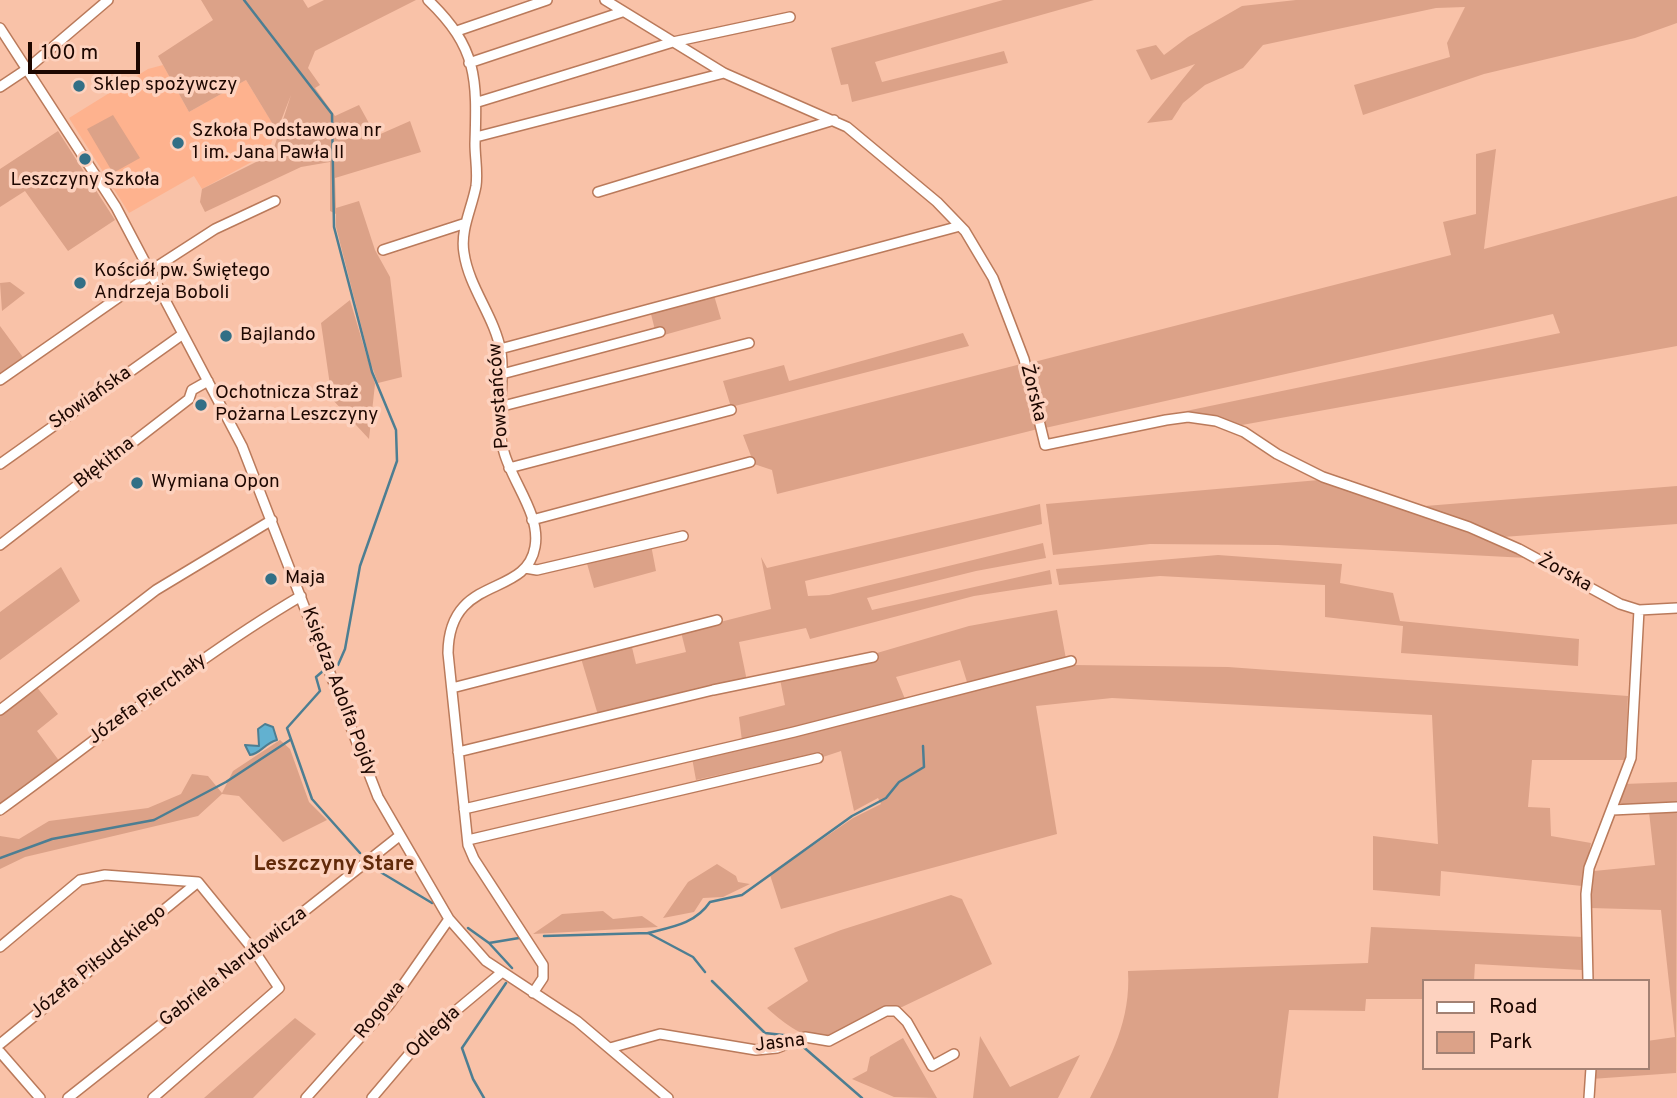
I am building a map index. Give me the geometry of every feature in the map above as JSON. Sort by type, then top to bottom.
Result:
[{"type":"street","points":[[0,87],[27,69],[108,0]]},
{"type":"street","name":"Powstańców","points":[[428,0],[457,31],[470,63],[478,102],[475,137],[477,181],[463,244],[465,261],[500,349],[500,436],[509,468],[532,520],[535,547],[525,568]]},
{"type":"street","points":[[457,31],[547,0]]},
{"type":"street","name":"Żorska","points":[[605,0],[724,73],[834,120],[874,146],[960,226],[987,264],[1016,336],[1045,445],[1166,420],[1188,417],[1216,421],[1244,432],[1276,454],[1323,477],[1469,527],[1544,562],[1608,599],[1639,610]]},
{"type":"street","points":[[470,63],[622,12]]},
{"type":"street","points":[[478,102],[673,42],[790,17]]},
{"type":"street","name":"Księdza Adolfa Pojdy","points":[[0,28],[109,195],[246,454],[378,797],[398,837],[449,919],[466,942],[501,973],[577,1021],[668,1098]]},
{"type":"street","points":[[475,137],[724,73]]},
{"type":"street","points":[[598,192],[834,120]]},
{"type":"street","points":[[0,380],[215,229],[275,201]]},
{"type":"street","points":[[383,250],[466,223]]},
{"type":"street","points":[[500,349],[960,226]]},
{"type":"street","points":[[502,374],[660,332]]},
{"type":"street","name":"Słowiańska","points":[[0,464],[183,334]]},
{"type":"street","points":[[499,407],[749,343]]},
{"type":"street","name":"Błękitna","points":[[0,545],[189,399],[192,390],[208,381]]},
{"type":"street","points":[[509,468],[731,410]]},
{"type":"street","points":[[532,520],[750,462]]},
{"type":"street","points":[[0,710],[156,590],[272,520]]},
{"type":"street","points":[[533,993],[543,978],[543,965],[474,859],[468,840],[448,643],[458,613],[474,595],[525,568],[537,569],[683,536]]},
{"type":"street","name":"Józefa Pierchały","points":[[0,810],[153,695],[262,619],[301,596]]},
{"type":"street","points":[[1588,979],[1586,894],[1589,868],[1631,758],[1639,610],[1677,608]]},
{"type":"street","points":[[452,688],[717,620]]},
{"type":"street","points":[[458,752],[690,695],[873,657]]},
{"type":"street","points":[[464,809],[794,732],[1070,661]]},
{"type":"street","points":[[468,840],[818,758]]},
{"type":"street","points":[[1612,810],[1677,807]]},
{"type":"street","name":"Gabriela Narutowicza","points":[[68,1098],[398,837]]},
{"type":"street","points":[[0,947],[80,880],[105,875],[198,882],[255,952],[279,988],[153,1098]]},
{"type":"street","name":"Józefa Piłsudskiego","points":[[0,1044],[198,882]]},
{"type":"street","name":"Rogowa","points":[[306,1098],[389,1005],[449,919]]},
{"type":"street","name":"Odległa","points":[[372,1098],[422,1039],[501,973]]},
{"type":"street","name":"Jasna","points":[[610,1048],[660,1034],[756,1050],[777,1048],[805,1037],[829,1041],[886,1011],[896,1011],[907,1022],[932,1066],[954,1054]]},
{"type":"street","points":[[0,1052],[40,1098]]},
{"type":"street","points":[[1589,1098],[1591,1070]]},
{"type":"shaded area","name":"Szkoła Podstawowa nr 1 im. Jana Pawła II","points":[[163,65],[189,112],[246,80],[276,129],[268,153],[202,189],[194,176],[129,213],[69,118],[148,69]]},
{"type":"green space","points":[[201,0],[303,0],[308,8],[324,0],[416,0],[315,51],[308,68],[320,85],[315,88],[335,116],[359,105],[376,136],[410,121],[421,152],[335,178],[336,208],[359,201],[375,250],[390,277],[402,377],[378,383],[371,364],[336,227],[336,214],[330,211],[330,162],[301,167],[205,212],[200,202],[202,189],[272,154],[291,95],[277,131],[246,80],[189,112],[158,56],[213,20]]},
{"type":"green space","points":[[1003,0],[1094,0],[875,62],[882,82],[1004,51],[1008,63],[852,102],[848,84],[841,85],[831,48]]},
{"type":"green space","points":[[1296,0],[1677,0],[1677,23],[1635,38],[1484,74],[1363,115],[1354,85],[1450,57],[1447,43],[1465,7],[1436,8],[1263,45],[1243,68],[1205,85],[1183,103],[1172,120],[1147,123],[1195,64],[1151,80],[1136,50],[1156,45],[1164,55],[1188,37],[1242,6]]},
{"type":"green space","points":[[113,115],[140,158],[113,173],[87,129]]},
{"type":"green space","points":[[58,131],[115,220],[68,251],[25,191],[0,207],[0,169]]},
{"type":"green space","points":[[1496,149],[1484,249],[1677,196],[1677,346],[1242,425],[1186,411],[1560,333],[1553,314],[1045,428],[1030,363],[1451,255],[1443,222],[1476,214],[1476,154]]},
{"type":"green space","points":[[10,282],[25,293],[2,311],[0,283]]},
{"type":"green space","points":[[713,292],[721,319],[664,335],[662,328],[655,330],[650,310]]},
{"type":"green space","points":[[350,300],[375,384],[369,439],[332,399],[321,323]]},
{"type":"green space","points":[[0,326],[25,360],[0,378]]},
{"type":"green space","points":[[963,333],[969,346],[731,407],[723,381],[784,365],[789,381]]},
{"type":"green space","points":[[1021,364],[1038,429],[777,494],[772,470],[754,464],[743,435]]},
{"type":"green space","points":[[1319,480],[1433,518],[1527,558],[1278,545],[1150,544],[1053,555],[1046,504]]},
{"type":"green space","points":[[1677,486],[1677,524],[1503,537],[1425,506]]},
{"type":"green space","points":[[1040,504],[1042,524],[805,581],[808,596],[829,595],[1043,543],[1046,558],[976,571],[867,598],[872,610],[1050,570],[1052,584],[974,596],[810,639],[806,628],[739,642],[747,681],[598,715],[580,655],[631,643],[636,664],[686,652],[681,632],[771,609],[761,557],[767,568]]},
{"type":"green space","points":[[651,545],[656,571],[594,588],[586,560]]},
{"type":"green space","points":[[1218,555],[1342,564],[1340,583],[1393,593],[1400,621],[1579,639],[1578,666],[1401,653],[1403,626],[1325,617],[1325,585],[1160,576],[1059,585],[1056,569]]},
{"type":"green space","points":[[61,567],[80,601],[0,660],[0,612]]},
{"type":"green space","points":[[1057,610],[1066,659],[1062,663],[967,682],[960,660],[896,677],[905,699],[742,741],[739,717],[785,705],[780,679],[875,660],[877,653],[969,626]]},
{"type":"green space","points":[[1073,665],[1228,667],[1628,696],[1625,760],[1532,760],[1528,807],[1550,808],[1551,836],[1591,843],[1582,886],[1441,871],[1440,896],[1373,890],[1373,836],[1438,844],[1432,715],[1112,698],[1036,706],[1057,834],[781,909],[770,875],[853,818],[881,804],[878,798],[854,811],[841,751],[823,757],[821,752],[696,780],[692,758]]},
{"type":"green space","points":[[36,686],[58,714],[37,731],[60,762],[0,805],[0,714]]},
{"type":"green space","points":[[280,740],[290,749],[309,802],[327,820],[283,842],[239,796],[222,794],[198,816],[25,857],[0,869],[0,836],[19,839],[49,821],[148,808],[181,794],[192,774],[208,776],[222,793],[233,771]]},
{"type":"green space","points":[[1677,782],[1677,804],[1625,806],[1620,803],[1624,784]]},
{"type":"green space","points":[[1677,810],[1676,1073],[1591,1079],[1593,1070],[1649,1070],[1649,1041],[1675,1037],[1661,910],[1590,908],[1594,871],[1655,865],[1649,812]]},
{"type":"green space","points":[[717,864],[736,876],[738,882],[750,884],[723,897],[703,898],[694,912],[663,918],[688,882]]},
{"type":"green space","points":[[951,895],[962,899],[992,964],[902,1007],[888,1007],[830,1039],[812,1037],[796,1030],[767,1008],[808,981],[794,948]]},
{"type":"green space","points":[[603,911],[613,919],[642,916],[658,927],[533,934],[562,914]]},
{"type":"green space","points":[[1371,927],[1583,937],[1582,970],[1475,964],[1474,979],[1422,979],[1422,999],[1366,999],[1365,1011],[1289,1010],[1278,1098],[1090,1098],[1123,1022],[1128,971],[1368,963]]},
{"type":"green space","points":[[295,1018],[316,1034],[253,1098],[204,1098]]},
{"type":"green space","points":[[980,1036],[1010,1087],[1080,1055],[1058,1098],[973,1098]]},
{"type":"green space","points":[[903,1038],[937,1098],[894,1097],[852,1079],[867,1071],[870,1057]]},
{"type":"water","points":[[265,724],[273,727],[277,740],[250,755],[245,745],[259,746],[258,729]]},
{"type":"waterway","points":[[244,0],[332,114],[334,227],[372,372],[396,430],[397,461],[360,566],[345,649],[338,665]]},
{"type":"waterway","points":[[323,671],[316,677],[320,691],[287,728],[312,799],[360,853]]},
{"type":"waterway","points":[[0,858],[52,839],[154,820],[226,782],[290,740]]},
{"type":"waterway","points":[[648,933],[690,920],[710,902],[742,895],[852,816],[886,798],[899,782],[924,767],[923,746]]},
{"type":"waterway","points":[[377,870],[432,903]]},
{"type":"waterway","points":[[468,928],[489,943],[519,938]]},
{"type":"waterway","points":[[544,936],[648,933],[693,957],[705,972]]},
{"type":"waterway","points":[[489,943],[512,968]]},
{"type":"waterway","points":[[712,981],[765,1033],[792,1036]]},
{"type":"waterway","points":[[484,1098],[473,1079],[462,1048],[506,983]]},
{"type":"waterway","points":[[800,1044],[862,1098]]},
{"type":"place","name":"Sklep spożywczy","points":[[79,86]]},
{"type":"place","name":"Szkoła Podstawowa nr 1 im. Jana Pawła II","points":[[178,143]]},
{"type":"place","name":"Leszczyny Szkoła","points":[[85,159]]},
{"type":"place","name":"Kościół pw. Świętego Andrzeja Boboli","points":[[80,283]]},
{"type":"place","name":"Bajlando","points":[[226,336]]},
{"type":"place","name":"Ochotnicza Straż Pożarna Leszczyny","points":[[201,405]]},
{"type":"place","name":"Wymiana Opon","points":[[137,483]]},
{"type":"place","name":"Maja","points":[[271,579]]},
{"type":"district","name":"Leszczyny Stare","points":[[334,866]]}]
